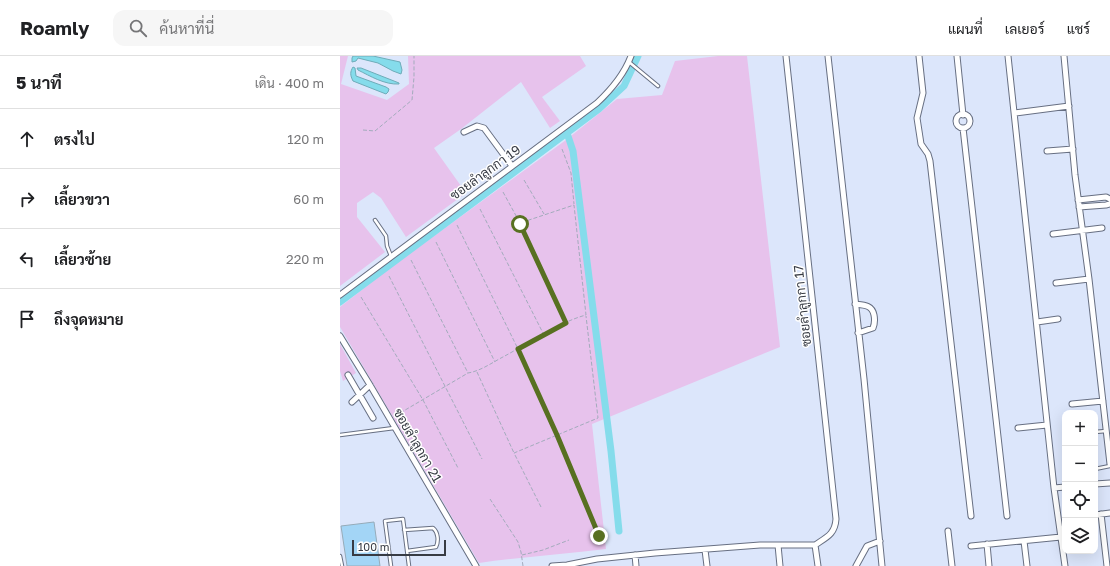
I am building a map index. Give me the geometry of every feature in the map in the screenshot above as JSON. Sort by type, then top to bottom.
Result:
[{"type":"street","name":"ซอยลำลูกกา 19","points":[[340,295],[597,103],[614,87],[630,64],[631,56]]},
{"type":"street","name":"ซอยลำลูกกา 17","points":[[786,56],[836,519],[835,528],[829,536],[816,545]]},
{"type":"street","points":[[828,56],[882,566]]},
{"type":"street","points":[[919,56],[923,93],[917,118],[921,144],[930,160],[971,516]]},
{"type":"street","points":[[957,56],[963,115]]},
{"type":"street","points":[[1008,56],[1054,488],[1065,566]]},
{"type":"street","points":[[1064,56],[1078,200],[1089,279],[1110,465]]},
{"type":"street","points":[[1014,113],[1069,106]]},
{"type":"street","points":[[960,115],[969,117],[970,123],[966,128],[964,128],[958,126],[957,120],[960,115]]},
{"type":"street","points":[[464,132],[477,126],[484,128],[512,166]]},
{"type":"street","points":[[964,128],[1007,516]]},
{"type":"street","points":[[1047,152],[1073,149]]},
{"type":"street","points":[[1078,200],[1106,197],[1110,199]]},
{"type":"street","points":[[1080,207],[1106,206],[1110,204]]},
{"type":"street","points":[[1053,234],[1102,228]]},
{"type":"street","points":[[1056,283],[1089,279]]},
{"type":"street","points":[[855,304],[868,305],[874,311],[875,318],[873,328],[858,332]]},
{"type":"street","points":[[1037,322],[1058,319]]},
{"type":"street","name":"ซอยลำลูกกา 21","points":[[340,336],[476,566]]},
{"type":"street","points":[[348,375],[373,418]]},
{"type":"street","points":[[352,402],[370,385]]},
{"type":"street","points":[[1072,404],[1103,401]]},
{"type":"street","points":[[1018,428],[1048,425]]},
{"type":"street","points":[[1098,484],[1110,483]]},
{"type":"street","points":[[1054,488],[1062,487]]},
{"type":"street","points":[[1098,514],[1110,513]]},
{"type":"street","points":[[1101,514],[1107,566]]},
{"type":"street","points":[[948,531],[952,566]]},
{"type":"street","points":[[971,546],[1061,537]]},
{"type":"street","points":[[856,566],[866,546],[880,541]]},
{"type":"street","points":[[1024,541],[1027,566]]},
{"type":"street","points":[[987,544],[989,566]]},
{"type":"street","points":[[552,566],[568,566],[597,559],[635,555],[760,545],[816,545],[818,566]]},
{"type":"street","points":[[778,545],[780,566]]},
{"type":"street","points":[[705,550],[707,566]]},
{"type":"street","points":[[635,555],[636,566]]},
{"type":"lane","points":[[630,64],[658,86]]},
{"type":"lane","points":[[375,220],[386,236],[387,246],[391,256]]},
{"type":"lane","points":[[340,435],[395,428]]},
{"type":"lane","points":[[1098,432],[1106,431]]},
{"type":"lane","points":[[1098,467],[1110,465]]},
{"type":"lane","points":[[391,566],[385,521],[403,519],[409,566]]},
{"type":"lane","points":[[404,530],[433,528],[436,531],[438,542],[436,547],[407,551]]},
{"type":"lane","points":[[340,556],[342,566]]},
{"type":"path","points":[[363,130],[375,131],[412,100],[414,56]]},
{"type":"path","points":[[514,453],[598,418],[571,173],[562,149]]},
{"type":"path","points":[[524,180],[544,215]]},
{"type":"path","points":[[503,192],[520,224],[566,323]]},
{"type":"path","points":[[520,224],[574,204]]},
{"type":"path","points":[[480,209],[544,335]]},
{"type":"path","points":[[457,225],[518,349],[557,435],[599,536]]},
{"type":"path","points":[[436,242],[495,362]]},
{"type":"path","points":[[411,260],[468,373]]},
{"type":"path","points":[[389,276],[482,459]]},
{"type":"path","points":[[361,296],[423,400],[458,468]]},
{"type":"path","points":[[390,419],[468,373],[477,372],[574,318],[586,315]]},
{"type":"path","points":[[477,372],[514,453],[541,507]]},
{"type":"path","points":[[490,499],[518,542],[523,566]]},
{"type":"path","points":[[521,555],[543,550],[569,540]]},
{"type":"shaded area","points":[[340,56],[348,56],[341,84],[387,100],[409,84],[408,56],[580,56],[586,66],[542,97],[560,121],[550,128],[521,82],[434,148],[466,193],[406,237],[381,198],[373,192],[357,203],[357,217],[385,252],[340,286]]},
{"type":"shaded area","points":[[718,56],[747,56],[780,347],[592,424],[606,549],[479,563],[340,327],[340,307],[386,271],[566,140],[617,99],[662,95],[675,61]]},
{"type":"shaded area","points":[[340,344],[356,373],[343,381],[340,371]]},
{"type":"water","points":[[353,56],[373,56],[400,62],[402,70],[401,74],[378,63],[358,58],[356,61],[352,62]]},
{"type":"water","points":[[353,67],[355,68],[356,76],[386,87],[389,89],[388,92],[386,94],[353,81],[351,77],[351,70]]},
{"type":"water","points":[[357,68],[361,68],[399,84],[378,80],[358,70]]},
{"type":"building","points":[[374,522],[380,566],[347,566],[341,526]]},
{"type":"waterway","points":[[340,302],[599,109],[624,86],[638,56]]},
{"type":"waterway","points":[[567,133],[573,151],[611,451],[619,531]]},
{"type":"route","points":[[520,224],[566,323],[518,349],[557,435],[599,536]]}]
